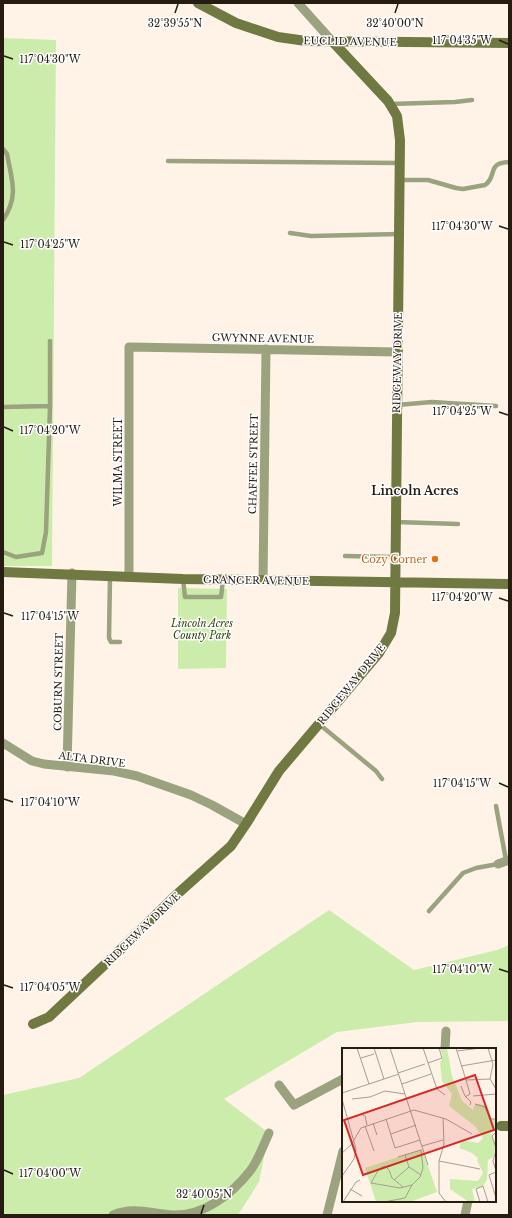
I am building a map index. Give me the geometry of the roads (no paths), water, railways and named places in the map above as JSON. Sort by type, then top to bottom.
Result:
[{"type":"street","name":"EUCLID AVENUE","points":[[198,3],[236,23],[278,36],[306,41],[509,43]]},
{"type":"street","name":"RIDGEWAY DRIVE","points":[[33,1024],[49,1017],[231,846],[279,771],[379,653],[391,633],[395,613],[400,180],[400,140],[397,116],[390,104],[298,3]]},
{"type":"street","name":"GWYNNE AVENUE","points":[[129,347],[397,352]]},
{"type":"street","name":"WILMA STREET","points":[[129,347],[129,577]]},
{"type":"street","name":"CHAFFEE STREET","points":[[262,580],[266,349]]},
{"type":"street","name":"GRANGER AVENUE","points":[[3,572],[72,573],[110,577],[183,579],[509,584]]},
{"type":"street","name":"COBURN STREET","points":[[67,767],[72,573]]},
{"type":"street","name":"ALTA DRIVE","points":[[3,743],[32,761],[44,764],[114,771],[137,776],[191,795],[246,824]]},
{"type":"street","points":[[445,1048],[446,1031]]},
{"type":"street","points":[[279,1085],[294,1105],[342,1080]]},
{"type":"street","points":[[113,1215],[131,1210],[174,1215],[191,1214],[202,1210],[216,1202],[233,1189],[251,1170],[269,1133]]},
{"type":"street","points":[[327,1215],[342,1155]]},
{"type":"street","points":[[465,1215],[468,1202]]},
{"type":"lane","points":[[390,104],[472,100]]},
{"type":"lane","points":[[3,150],[7,154],[14,195],[10,210],[3,220]]},
{"type":"lane","points":[[168,160],[400,162]]},
{"type":"lane","points":[[400,180],[428,180],[463,189],[485,186],[491,178],[496,166],[500,163],[509,162]]},
{"type":"lane","points":[[290,233],[311,236],[399,234]]},
{"type":"lane","points":[[3,552],[16,557],[42,553],[46,532],[50,406],[50,341]]},
{"type":"lane","points":[[397,404],[432,402],[496,406]]},
{"type":"lane","points":[[3,407],[50,406]]},
{"type":"lane","points":[[396,522],[458,524]]},
{"type":"lane","points":[[345,556],[395,558]]},
{"type":"lane","points":[[110,577],[109,638],[111,642],[120,642]]},
{"type":"lane","points":[[183,579],[185,597],[221,597],[224,579]]},
{"type":"lane","points":[[318,724],[376,771],[382,779]]},
{"type":"lane","points":[[429,911],[463,873],[504,861],[496,806]]},
{"type":"place","name":"Cozy Corner","points":[[435,559]]},
{"type":"district","name":"Lincoln Acres","points":[[415,491]]},
{"type":"park label","name":"Lincoln Acres County Park","points":[[202,628]]}]
